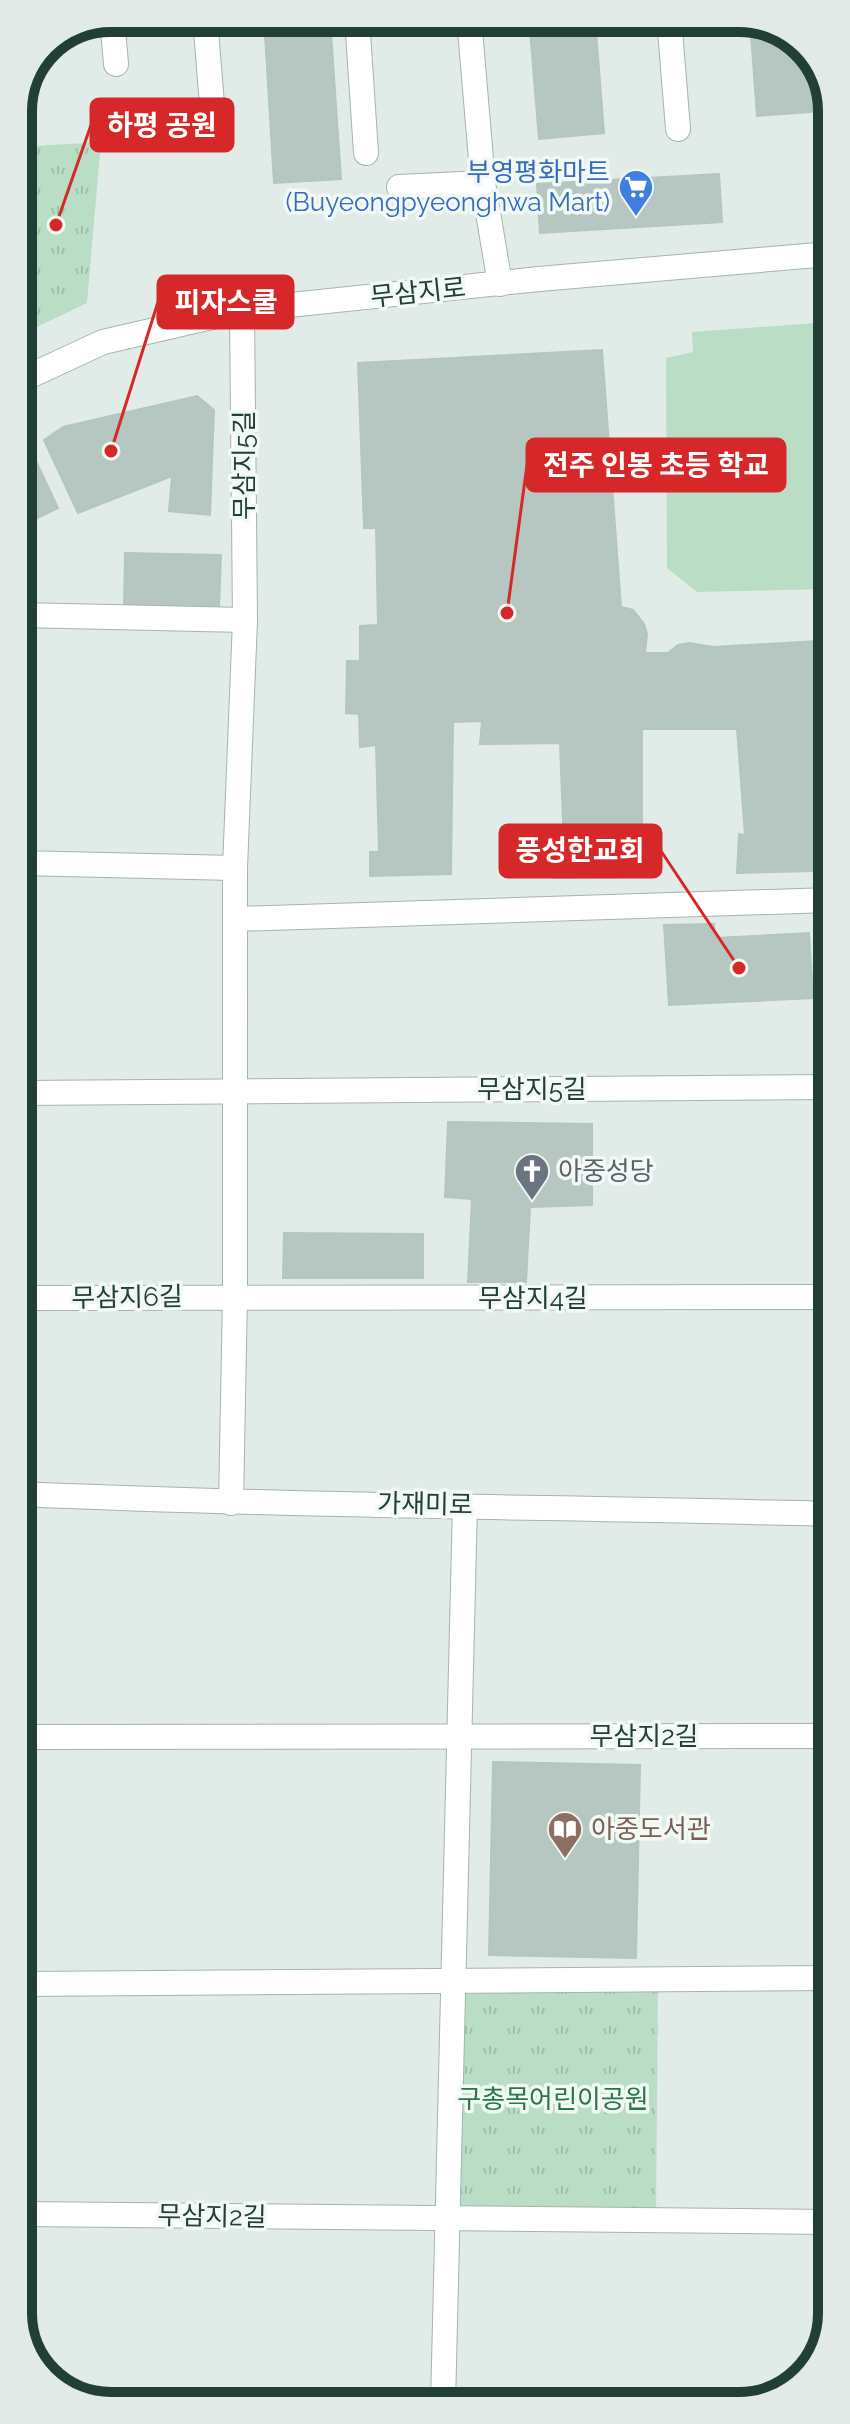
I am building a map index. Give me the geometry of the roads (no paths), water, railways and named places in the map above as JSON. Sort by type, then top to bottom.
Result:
[{"type":"street","points":[[113,32],[116,64]]},
{"type":"street","points":[[206,32],[214,129]]},
{"type":"street","points":[[358,32],[366,153]]},
{"type":"street","points":[[470,32],[483,183],[500,284]]},
{"type":"street","points":[[670,32],[678,129]]},
{"type":"street","points":[[399,187],[483,183]]},
{"type":"street","name":"무삼지로","points":[[32,375],[103,342],[242,310],[818,255]]},
{"type":"street","name":"무삼지5길","points":[[231,1503],[235,1296],[235,868],[245,620],[242,310]]},
{"type":"street","points":[[32,616],[245,620]]},
{"type":"street","points":[[32,864],[235,868]]},
{"type":"street","points":[[235,919],[818,900]]},
{"type":"street","name":"무삼지5길","points":[[32,1093],[818,1087]]},
{"type":"street","name":"무삼지4길","points":[[235,1296],[818,1297]]},
{"type":"street","name":"무삼지6길","points":[[32,1298],[235,1296]]},
{"type":"street","name":"가재미로","points":[[32,1495],[231,1503],[465,1504],[818,1514]]},
{"type":"street","points":[[443,2392],[465,1504]]},
{"type":"street","name":"무삼지2길","points":[[32,1737],[818,1736]]},
{"type":"street","points":[[32,1984],[818,1978]]},
{"type":"street","name":"무삼지2길","points":[[32,2214],[818,2222]]},
{"type":"place","name":"부영평화마트 (Buyeongpyeonghwa Mart)","points":[[636,218]]},
{"type":"place","name":"하평 공원","points":[[56,225]]},
{"type":"place","name":"피자스쿨","points":[[111,451]]},
{"type":"place","name":"전주 인봉 초등 학교","points":[[507,613]]},
{"type":"place","name":"풍성한교회","points":[[739,968]]},
{"type":"place","name":"아중성당","points":[[532,1202]]},
{"type":"place","name":"아중도서관","points":[[565,1860]]},
{"type":"park label","name":"구총목어린이공원","points":[[553,2099]]}]
